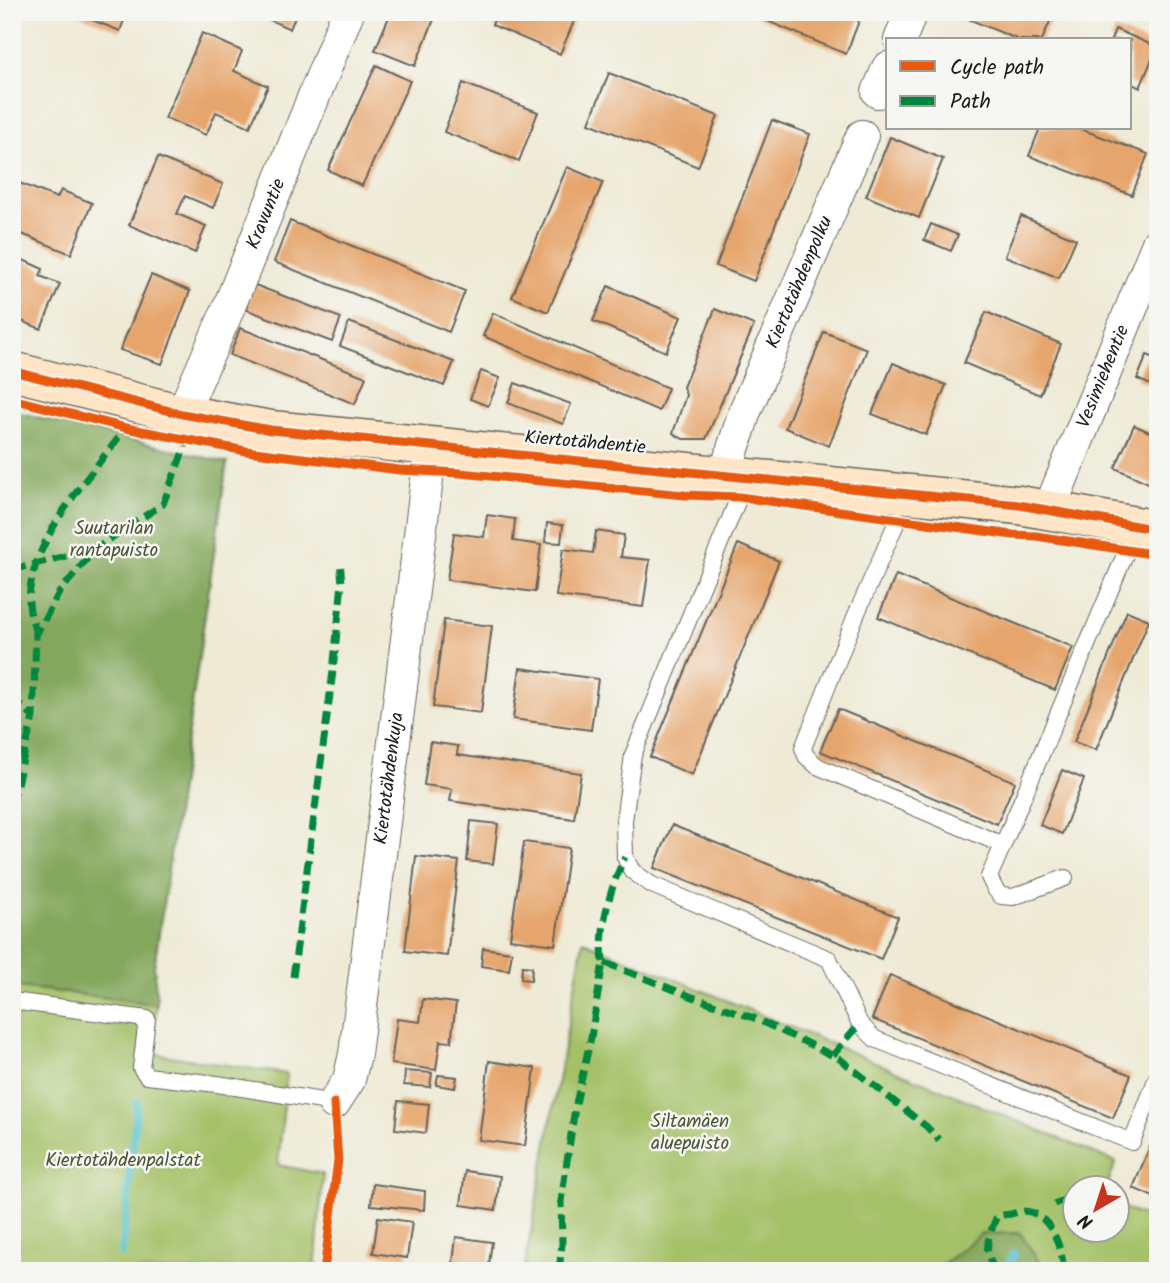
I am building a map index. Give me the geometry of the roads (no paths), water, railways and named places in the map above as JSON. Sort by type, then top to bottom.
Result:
[{"type":"street","name":"Kravuntie","points":[[182,414],[226,314],[348,12]]},
{"type":"street","points":[[901,38],[911,12]]},
{"type":"street","name":"Kiertotähdenpolku","points":[[732,486],[729,454],[862,136]]},
{"type":"street","name":"Vesimiehentie","points":[[1049,510],[1158,243]]},
{"type":"street","name":"Kiertotähdentie","points":[[12,371],[182,414],[271,430],[431,447],[732,486],[1049,510],[1158,530]]},
{"type":"street","name":"Kiertotähdenkuja","points":[[334,1103],[349,1080],[355,1054],[431,447]]},
{"type":"lane","points":[[732,486],[633,755],[624,821],[625,857],[632,871],[652,884],[829,959],[860,1024],[875,1039],[1132,1142],[1158,1075]]},
{"type":"lane","points":[[898,519],[803,748],[806,756],[817,766],[1003,845]]},
{"type":"lane","points":[[1065,878],[1013,897],[1001,896],[989,877],[1127,550]]},
{"type":"lane","points":[[12,1001],[146,1019],[141,1068],[147,1076],[334,1103]]},
{"type":"waterway","points":[[122,1253],[137,1102]]},
{"type":"waterway","points":[[1006,1271],[1014,1254]]},
{"type":"park label","name":"Suutarilan rantapuisto","points":[[114,540]]},
{"type":"park label","name":"Siltamäen aluepuisto","points":[[690,1133]]},
{"type":"park label","name":"Kiertotähdenpalstat","points":[[123,1161]]}]
